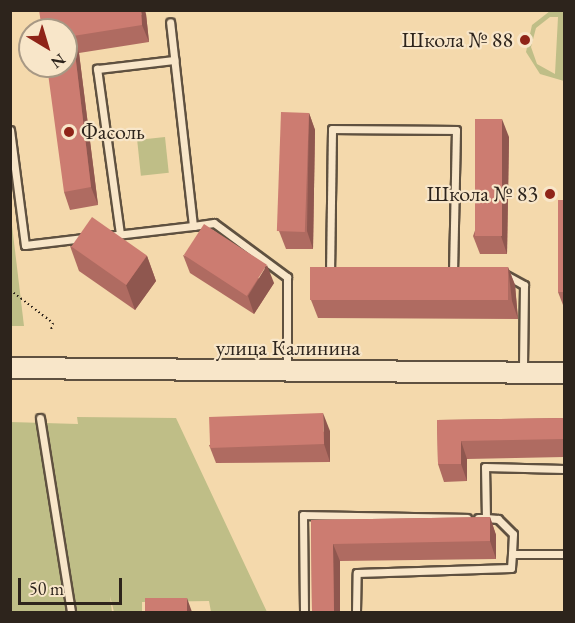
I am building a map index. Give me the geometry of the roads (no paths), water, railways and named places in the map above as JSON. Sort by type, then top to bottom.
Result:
[{"type":"main road","name":"улица Калинина","points":[[10,368],[287,373],[564,373]]},
{"type":"lane","points":[[170,22],[193,226]]},
{"type":"lane","points":[[120,234],[97,69],[174,60]]},
{"type":"lane","points":[[341,275],[330,275],[332,129],[456,130],[453,274]]},
{"type":"lane","points":[[10,130],[25,245],[214,223],[287,277],[287,373]]},
{"type":"lane","points":[[441,274],[464,274]]},
{"type":"lane","points":[[498,274],[509,274],[524,285],[523,373]]},
{"type":"lane","points":[[40,418],[71,612]]},
{"type":"lane","points":[[486,518],[485,467],[564,469]]},
{"type":"lane","points":[[304,612],[303,515],[498,519],[513,534],[512,568],[357,573],[356,612]]},
{"type":"lane","points":[[512,554],[564,554]]},
{"type":"place","name":"Школа № 88","points":[[525,40]]},
{"type":"place","name":"Фасоль","points":[[69,132]]},
{"type":"place","name":"Школа № 83","points":[[550,194]]}]
